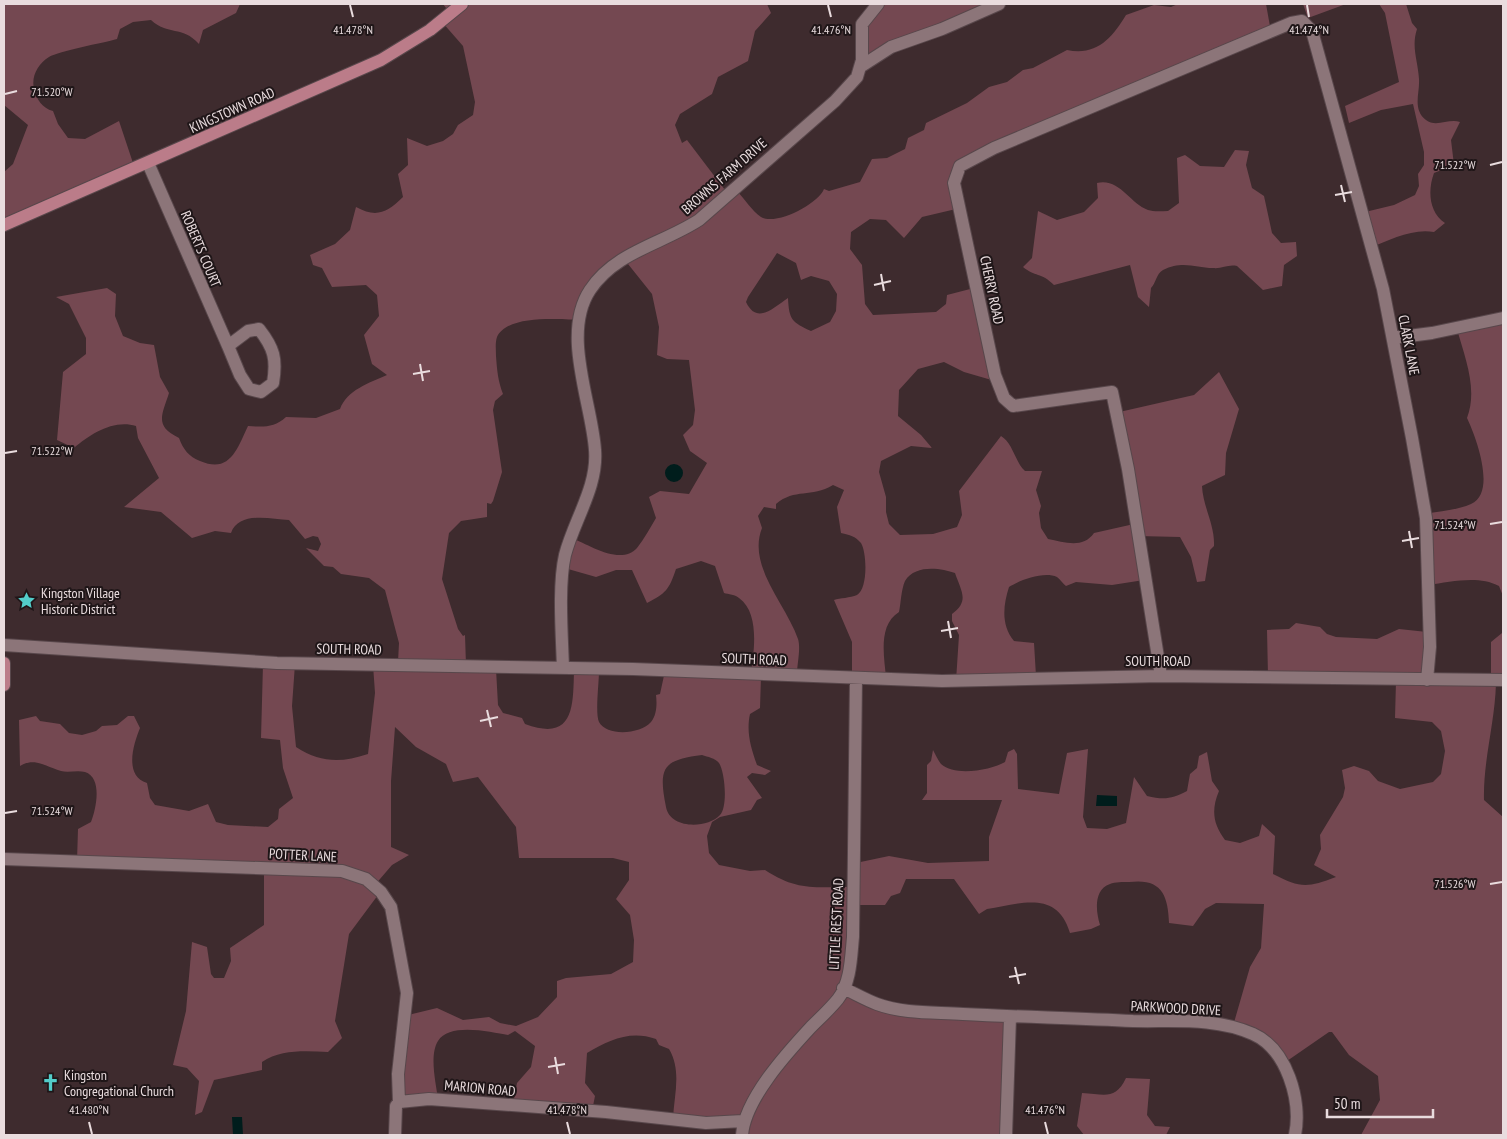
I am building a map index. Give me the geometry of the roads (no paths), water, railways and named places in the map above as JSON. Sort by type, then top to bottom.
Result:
[{"type":"main road","name":"KINGSTOWN ROAD","points":[[4,225],[381,60],[430,30],[462,4]]},
{"type":"main road","points":[[4,663],[4,685]]},
{"type":"street","points":[[860,67],[862,24],[878,4]]},
{"type":"street","points":[[860,67],[891,47],[942,29],[999,4]]},
{"type":"street","name":"CHERRY ROAD","points":[[1161,676],[1128,469],[1112,392],[1020,406],[1014,406],[1004,398],[995,375],[954,183],[960,166],[994,148],[1291,23],[1302,21],[1306,26]]},
{"type":"street","name":"CLARK LANE","points":[[1306,26],[1312,31],[1383,289],[1426,518],[1430,648],[1427,680]]},
{"type":"street","name":"BROWNS FARM DRIVE","points":[[563,668],[562,606],[565,556],[593,480],[595,450],[580,368],[580,316],[588,292],[602,274],[621,259],[678,234],[699,220],[835,101],[856,77],[860,67]]},
{"type":"street","name":"ROBERTS COURT","points":[[148,163],[240,375],[249,389],[261,392],[273,383],[276,362],[268,341],[259,329],[248,332],[228,346]]},
{"type":"street","points":[[1392,338],[1432,333],[1503,318]]},
{"type":"street","name":"SOUTH ROAD","points":[[4,645],[277,663],[563,668],[942,681],[1161,676],[1503,680]]},
{"type":"street","name":"LITTLE REST ROAD","points":[[742,1135],[743,1121],[751,1102],[809,1029],[839,998],[849,976],[853,936],[856,678]]},
{"type":"street","name":"POTTER LANE","points":[[4,859],[342,871],[366,879],[381,892],[390,907],[407,993],[398,1074],[399,1102]]},
{"type":"street","name":"PARKWOOD DRIVE","points":[[843,988],[878,1004],[912,1012],[1010,1017],[1087,1017],[1210,1022],[1254,1034],[1272,1048],[1293,1088],[1296,1110],[1295,1135]]},
{"type":"street","points":[[1006,1135],[1010,1017]]},
{"type":"street","name":"MARION ROAD","points":[[399,1102],[429,1099],[606,1112],[706,1123],[743,1121]]},
{"type":"street","points":[[395,1135],[396,1106],[399,1102]]},
{"type":"water","points":[[674,464],[680,467],[683,473],[680,479],[674,482],[668,479],[665,473],[668,467]]},
{"type":"water","points":[[1097,795],[1117,796],[1117,806],[1096,806]]},
{"type":"water","points":[[232,1117],[242,1117],[243,1135],[233,1135]]},
{"type":"place","name":"Kingston Village Historic District","points":[[27,601]]},
{"type":"place","name":"Kingston Congregational Church","points":[[50,1083]]}]
